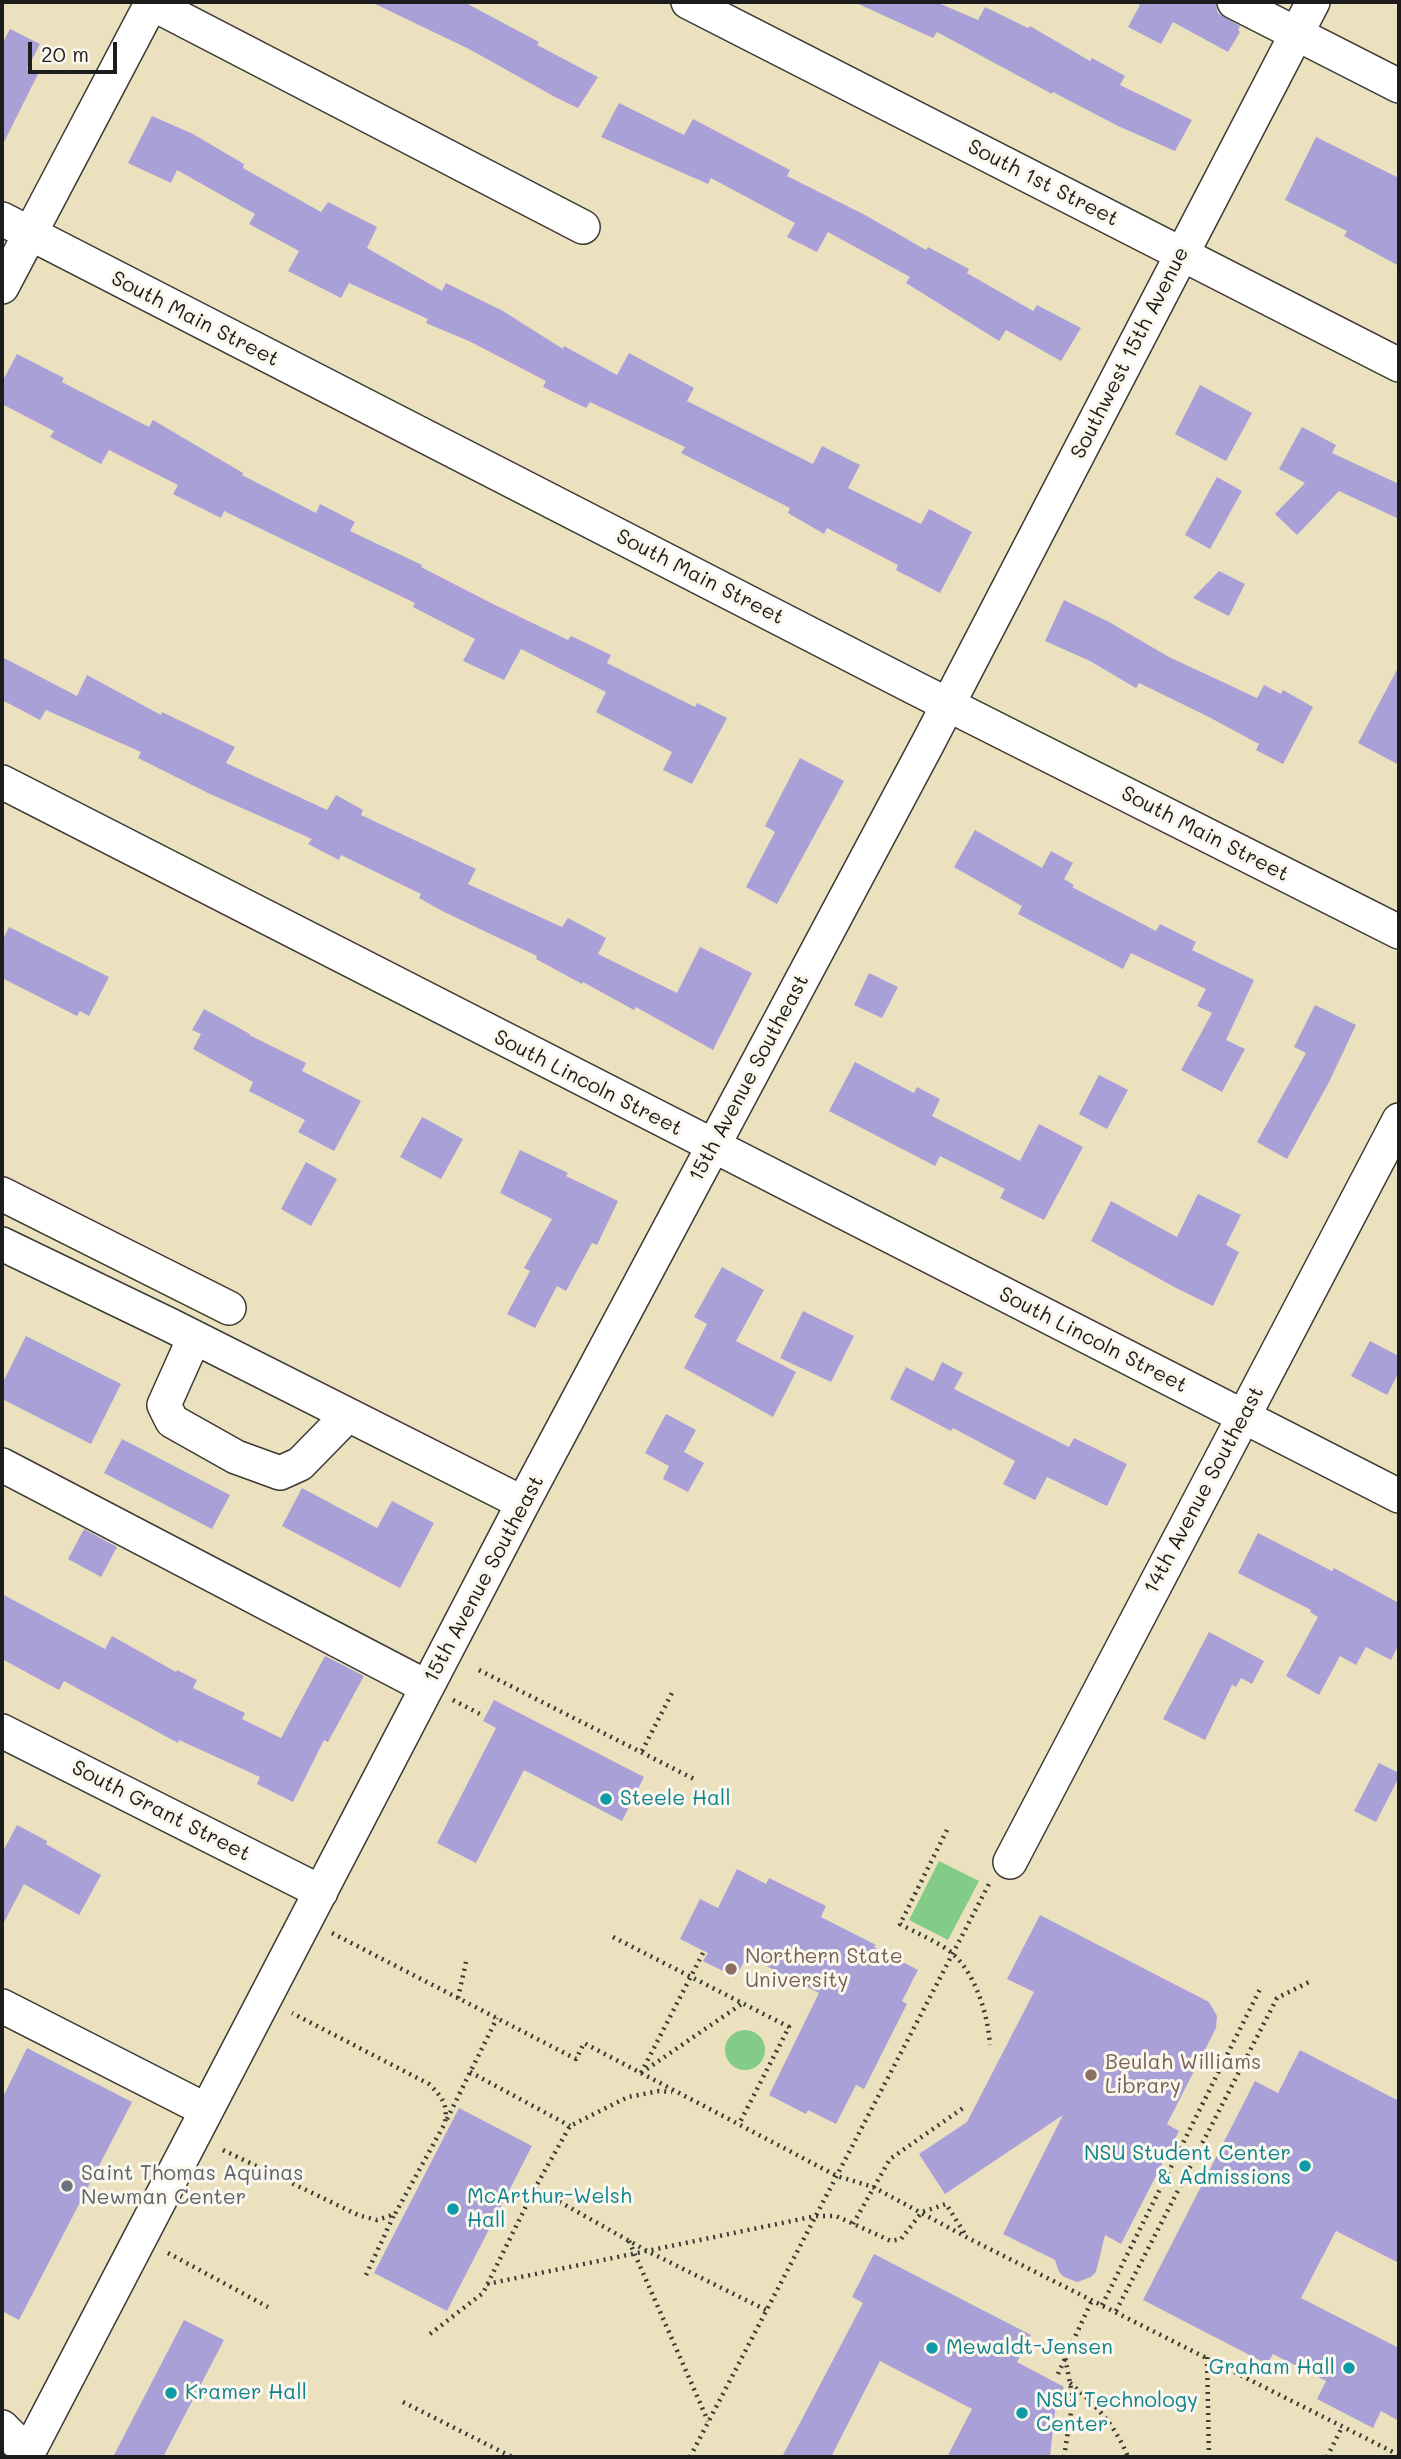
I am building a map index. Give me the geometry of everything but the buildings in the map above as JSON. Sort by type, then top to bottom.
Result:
[{"type":"street","points":[[2,287],[16,226],[151,2],[583,227]]},
{"type":"street","name":"South 1st Street","points":[[688,2],[1399,365]]},
{"type":"street","points":[[1234,2],[1399,86]]},
{"type":"street","name":"Southwest 15th Avenue","points":[[948,704],[1313,2]]},
{"type":"street","name":"South Main Street","points":[[16,226],[1399,932]]},
{"type":"street","name":"15th Avenue Southeast","points":[[27,2455],[523,1503],[948,704]]},
{"type":"street","name":"South Lincoln Street","points":[[2,782],[1399,1496]]},
{"type":"street","name":"14th Avenue Southeast","points":[[1000,1872],[1399,1120]]},
{"type":"street","points":[[2,1194],[229,1308]]},
{"type":"street","points":[[2,1244],[523,1503]]},
{"type":"street","points":[[194,1338],[164,1405],[172,1421],[236,1457],[280,1473],[300,1464],[348,1415]]},
{"type":"street","points":[[2,1465],[428,1687]]},
{"type":"street","name":"South Grant Street","points":[[2,1731],[321,1892]]},
{"type":"street","points":[[2,2006],[206,2110]]},
{"type":"street","points":[[2,2427],[27,2455]]},
{"type":"path","points":[[479,1671],[695,1779]]},
{"type":"path","points":[[642,1751],[672,1693]]},
{"type":"path","points":[[947,1830],[900,1924],[952,1954],[967,1972],[979,1997],[990,2045]]},
{"type":"path","points":[[690,2457],[952,1954],[1000,1872]]},
{"type":"path","points":[[306,1921],[576,2059],[584,2043],[837,2176],[873,2187],[968,2238],[1399,2455]]},
{"type":"path","points":[[613,1937],[789,2027],[739,2125]]},
{"type":"path","points":[[640,2073],[704,1951]]},
{"type":"path","points":[[458,1998],[466,1962]]},
{"type":"path","points":[[1116,2311],[1277,1998],[1311,1982]]},
{"type":"path","points":[[1102,2305],[1260,1989]]},
{"type":"path","points":[[640,2073],[743,2003]]},
{"type":"path","points":[[292,2014],[429,2084],[442,2097],[447,2108],[446,2123]]},
{"type":"path","points":[[366,2275],[395,2214],[446,2123],[497,2018]]},
{"type":"path","points":[[470,2072],[570,2126]]},
{"type":"path","points":[[430,2334],[482,2293],[570,2126],[628,2097],[659,2091],[676,2092]]},
{"type":"path","points":[[853,2224],[890,2159],[966,2106]]},
{"type":"path","points":[[223,2150],[358,2215],[377,2220],[395,2214]]},
{"type":"path","points":[[535,2188],[647,2251],[766,2310]]},
{"type":"path","points":[[487,2284],[816,2216],[836,2216],[891,2241],[901,2239],[922,2212],[946,2204],[968,2238]]},
{"type":"path","points":[[139,2239],[268,2307]]},
{"type":"path","points":[[629,2241],[708,2421]]},
{"type":"path","points":[[1058,2374],[1093,2300]]},
{"type":"path","points":[[1065,2357],[1073,2399],[1064,2454],[1071,2457]]},
{"type":"path","points":[[1207,2357],[1209,2457]]},
{"type":"path","points":[[1069,2382],[1096,2405],[1121,2439],[1128,2457]]},
{"type":"path","points":[[403,2402],[512,2457]]},
{"type":"path","points":[[1327,2457],[1343,2426]]},
{"type":"green space","points":[[939,1861],[979,1881],[948,1940],[909,1920]]},
{"type":"green space","points":[[745,2030],[753,2031],[759,2036],[764,2042],[764,2058],[759,2064],[753,2069],[745,2070],[737,2069],[731,2064],[726,2058],[725,2050],[726,2042],[731,2036],[737,2031]]},
{"type":"place","name":"Steele Hall","points":[[606,1799]]},
{"type":"place","name":"Northern State University","points":[[731,1969]]},
{"type":"place","name":"Beulah Williams Library","points":[[1091,2075]]},
{"type":"place","name":"NSU Student Center & Admissions","points":[[1305,2166]]},
{"type":"place","name":"Saint Thomas Aquinas Newman Center","points":[[67,2186]]},
{"type":"place","name":"McArthur-Welsh Hall","points":[[453,2209]]},
{"type":"place","name":"Mewaldt-Jensen","points":[[932,2348]]},
{"type":"place","name":"Graham Hall","points":[[1349,2368]]},
{"type":"place","name":"Kramer Hall","points":[[171,2393]]},
{"type":"place","name":"NSU Technology Center","points":[[1022,2413]]}]
